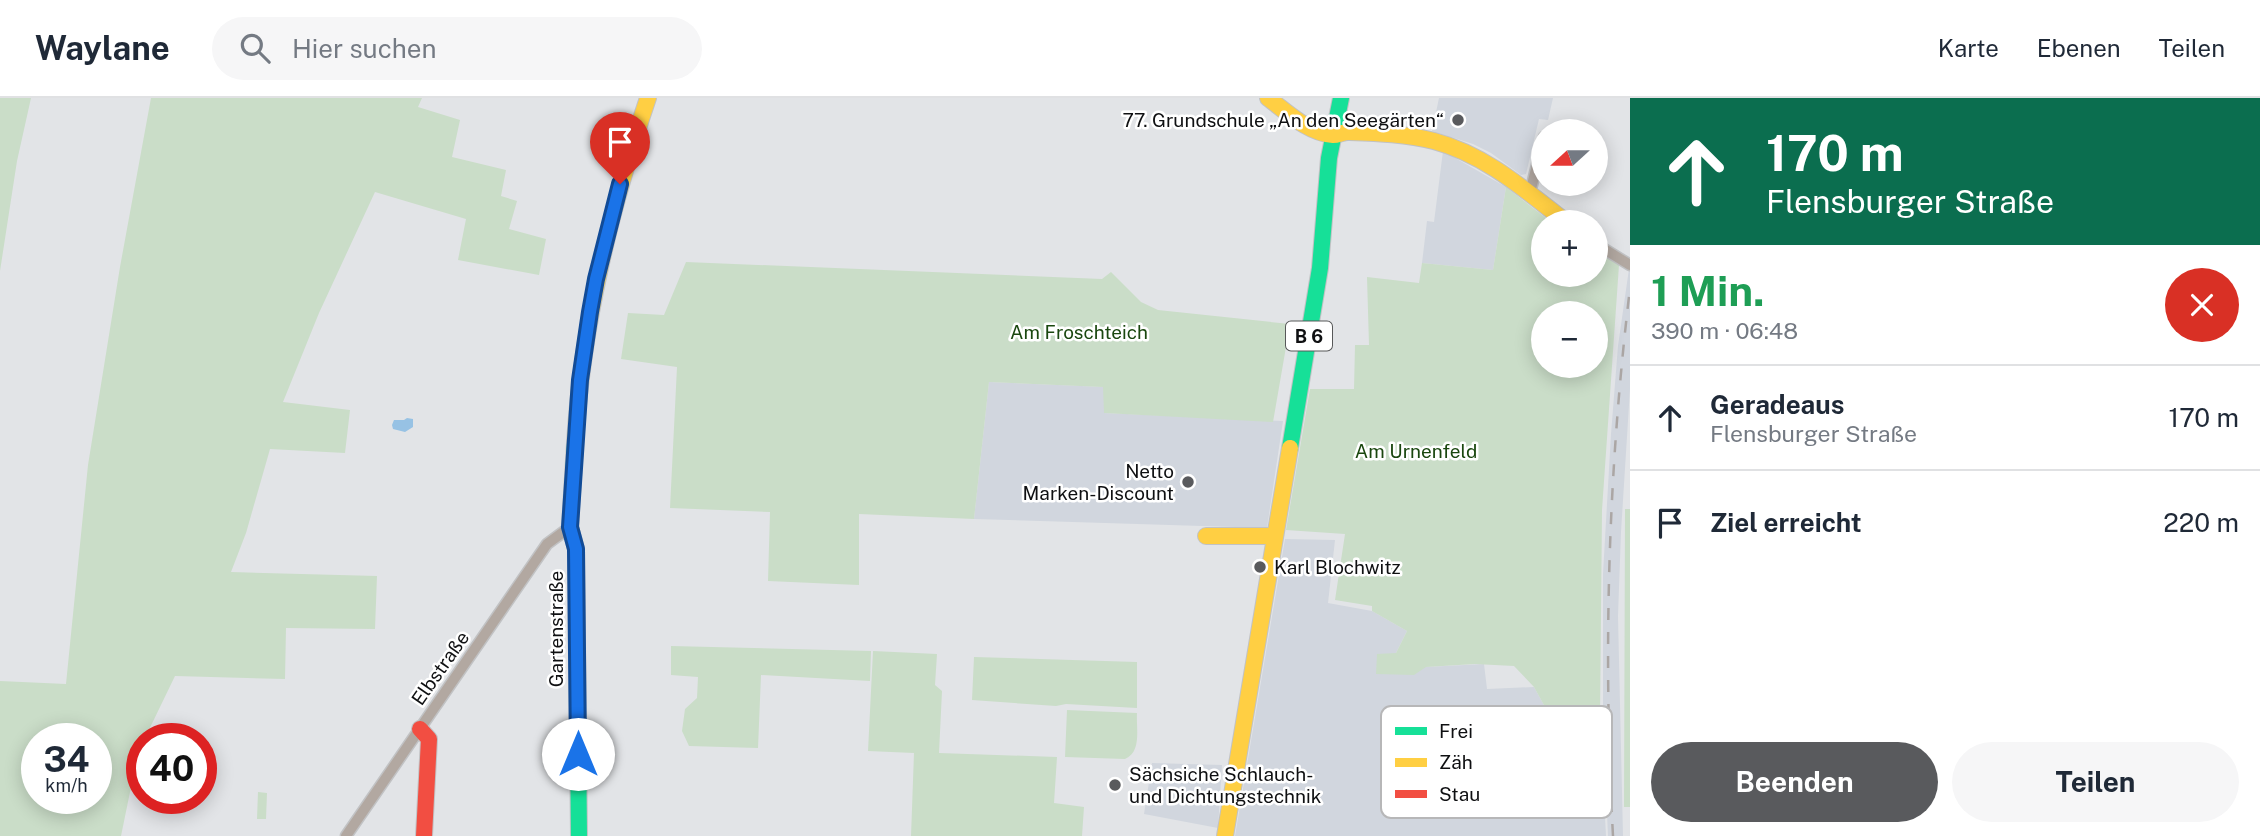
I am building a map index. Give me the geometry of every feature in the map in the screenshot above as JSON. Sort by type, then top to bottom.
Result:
[{"type":"street","name":"Gartenstraße","points":[[579,836],[576,549],[570,527],[580,380],[596,279],[613,208],[648,98]]},
{"type":"street","points":[[1268,98],[1308,127],[1334,135],[1344,132],[1403,136],[1433,141],[1469,153],[1487,162],[1551,210]]},
{"type":"street","name":"B 6","points":[[1225,836],[1320,268],[1329,158],[1341,98]]},
{"type":"street","points":[[1530,193],[1531,189]]},
{"type":"street","points":[[1608,251],[1630,265]]},
{"type":"street","name":"Elbstraße","points":[[346,836],[547,544],[570,527]]},
{"type":"street","points":[[1206,536],[1275,536]]},
{"type":"street","points":[[420,729],[429,739],[424,836]]},
{"type":"shaded area","points":[[1439,98],[1553,98],[1548,119],[1531,119],[1531,153],[1526,174],[1521,175],[1491,153],[1473,144],[1432,131]]},
{"type":"shaded area","points":[[1443,151],[1506,187],[1493,270],[1422,263],[1427,221],[1434,222]]},
{"type":"shaded area","points":[[1630,262],[1630,389],[1618,616],[1623,836],[1608,836],[1607,818],[1612,818],[1612,706],[1603,706],[1603,574],[1618,346]]},
{"type":"shaded area","points":[[989,382],[1104,387],[1104,413],[1283,421],[1267,528],[974,519]]},
{"type":"shaded area","points":[[1285,539],[1335,540],[1328,603],[1372,611],[1407,631],[1396,653],[1426,667],[1484,664],[1487,689],[1534,687],[1544,706],[1381,706],[1381,818],[1605,818],[1606,836],[1235,836]]},
{"type":"shaded area","points":[[1152,763],[1222,765],[1218,828],[1144,814]]},
{"type":"green space","points":[[0,98],[31,98],[17,161],[0,271]]},
{"type":"green space","points":[[151,98],[422,98],[418,107],[460,120],[452,157],[506,170],[501,196],[517,201],[509,229],[546,239],[539,275],[458,260],[466,219],[375,192],[319,313],[283,402],[350,410],[345,453],[270,449],[246,533],[231,572],[377,576],[375,629],[286,628],[285,679],[175,676],[152,723],[126,723],[126,812],[121,836],[0,836],[0,681],[66,684],[88,465]]},
{"type":"green space","name":"Am Urnenfeld","points":[[1506,187],[1536,210],[1531,210],[1531,287],[1608,287],[1608,258],[1619,265],[1602,510],[1600,706],[1544,706],[1534,687],[1514,666],[1475,664],[1426,667],[1414,675],[1376,674],[1377,654],[1396,653],[1407,631],[1372,611],[1372,606],[1335,600],[1345,534],[1286,530],[1310,389],[1354,389],[1355,345],[1369,345],[1367,277],[1419,283],[1422,263],[1493,270]]},
{"type":"green space","name":"Am Froschteich","points":[[686,262],[1102,279],[1111,272],[1141,302],[1158,310],[1290,324],[1273,422],[1104,413],[1103,387],[989,382],[974,519],[859,514],[859,585],[768,581],[770,512],[670,508],[677,367],[621,359],[628,313],[664,315]]},
{"type":"green space","points":[[1625,509],[1630,509],[1630,807],[1624,807]]},
{"type":"green space","points":[[671,646],[871,651],[870,681],[761,675],[758,748],[689,746],[682,731],[685,709],[697,698],[698,677],[671,675]]},
{"type":"green space","points":[[873,651],[937,654],[935,685],[942,691],[939,753],[1057,757],[1054,803],[1084,807],[1082,836],[911,836],[914,753],[868,751]]},
{"type":"green space","points":[[974,657],[1137,662],[1137,708],[972,700]]},
{"type":"green space","points":[[1067,710],[1137,713],[1134,751],[1125,759],[1065,757]]},
{"type":"green space","points":[[258,792],[267,793],[266,819],[257,819]]},
{"type":"water","points":[[413,419],[413,427],[405,432],[393,429],[394,420]]},
{"type":"railway","points":[[1608,706],[1612,494],[1630,288]]},
{"type":"railway","points":[[1612,813],[1613,836]]},
{"type":"traffic: fast","points":[[1290,448],[1320,268],[1329,158],[1341,98]]},
{"type":"traffic: fast","points":[[575,443],[570,527],[576,549],[579,836]]},
{"type":"traffic: slow","points":[[575,443],[584,355],[600,268],[648,98]]},
{"type":"traffic: slow","points":[[1268,98],[1298,121],[1324,133],[1402,135],[1453,147],[1488,164],[1551,210]]},
{"type":"traffic: slow","points":[[1225,836],[1290,448]]},
{"type":"traffic: slow","points":[[1206,536],[1275,536]]},
{"type":"traffic: jam","points":[[420,729],[429,739],[424,836]]},
{"type":"place","name":"77. Grundschule „An den Seegärten“","points":[[1458,120]]},
{"type":"place","name":"Netto Marken-Discount","points":[[1188,482]]},
{"type":"place","name":"Karl Blochwitz","points":[[1260,567]]},
{"type":"place","name":"Sächsiche Schlauch- und Dichtungstechnik","points":[[1115,785]]},
{"type":"route","points":[[578,754],[576,549],[570,527],[580,380],[596,279],[620,184]]}]
